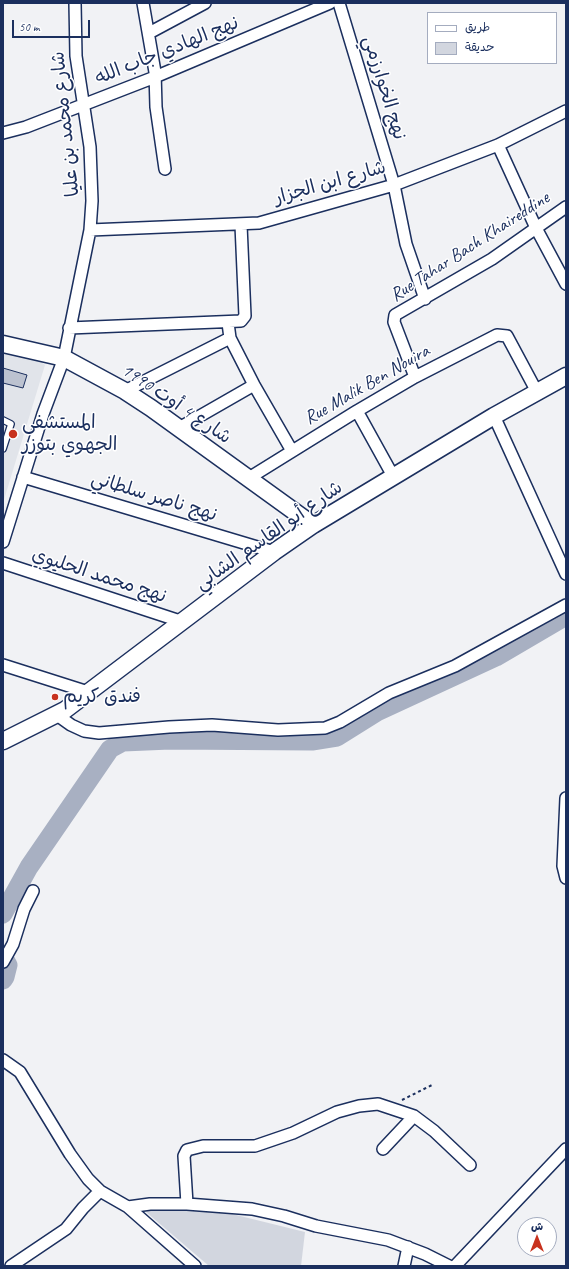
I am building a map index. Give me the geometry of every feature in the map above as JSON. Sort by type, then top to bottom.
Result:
[{"type":"main road","name":"شارع 4 أوت 1990","points":[[3,344],[64,358],[125,391],[250,478],[313,525]]},
{"type":"main road","name":"شارع أبو القاسم الشابي","points":[[3,741],[57,715],[183,622],[274,552],[313,525],[494,416],[566,376]]},
{"type":"street","name":"شارع محمد بن عليا","points":[[3,542],[43,414],[64,358],[90,230],[92,201],[90,146],[76,56],[75,3]]},
{"type":"street","points":[[143,3],[155,77],[156,107],[165,169]]},
{"type":"street","points":[[149,33],[205,3]]},
{"type":"street","name":"نهج الهادي جاب الله","points":[[3,133],[26,127],[155,77],[330,3]]},
{"type":"street","name":"نهج الخوارزمي","points":[[339,3],[394,185],[406,244],[425,299]]},
{"type":"street","name":"شارع ابن الجزار","points":[[90,230],[210,224],[241,225],[259,223],[394,185],[498,145],[566,111]]},
{"type":"street","points":[[498,145],[536,228],[566,284]]},
{"type":"street","name":"Rue Tahar Bach Khaireddine","points":[[415,377],[394,318],[398,313],[425,299],[492,259],[566,207]]},
{"type":"street","points":[[69,328],[228,323],[241,321],[244,316],[241,225]]},
{"type":"street","points":[[228,323],[230,338],[254,385],[292,451]]},
{"type":"street","name":"Rue Malik Ben Nouira","points":[[250,478],[357,410],[415,377],[497,335],[508,336],[538,392]]},
{"type":"street","points":[[125,391],[230,338]]},
{"type":"street","points":[[178,428],[254,385]]},
{"type":"street","points":[[357,410],[393,476]]},
{"type":"street","points":[[494,416],[566,574]]},
{"type":"street","name":"نهج ناصر سلطاني","points":[[23,477],[274,552]]},
{"type":"street","name":"نهج محمد الحليوي","points":[[3,563],[183,622]]},
{"type":"street","points":[[57,715],[71,725],[84,731],[99,733],[212,725],[278,730],[325,728],[340,722],[389,694],[455,666],[566,606]]},
{"type":"street","points":[[3,665],[88,692]]},
{"type":"street","points":[[566,798],[563,866],[566,878]]},
{"type":"street","points":[[3,962],[13,944],[24,909],[33,891]]},
{"type":"street","points":[[3,1060],[20,1072],[80,1168],[100,1191],[128,1207],[195,1266]]},
{"type":"street","points":[[187,1204],[184,1156],[187,1150],[203,1146],[255,1146],[277,1140],[344,1110],[359,1106],[378,1104],[414,1116],[434,1131],[470,1165]]},
{"type":"street","points":[[383,1149],[414,1116]]},
{"type":"street","points":[[456,1266],[566,1149]]},
{"type":"street","points":[[11,1266],[66,1229],[83,1208],[100,1191]]},
{"type":"street","points":[[128,1207],[150,1204],[187,1204],[252,1209],[284,1216],[316,1226],[369,1235],[408,1247],[448,1266]]},
{"type":"street","points":[[404,1266],[408,1247]]},
{"type":"lane","points":[[3,420],[11,424],[3,449]]},
{"type":"path","points":[[393,1108],[403,1099],[434,1084]]},
{"type":"shaded area","name":"المستشفى الجهوي بتوزر","points":[[3,345],[26,350],[45,365],[3,503]]},
{"type":"green space","points":[[153,1208],[228,1213],[305,1232],[301,1266],[209,1266],[146,1212]]},
{"type":"building","points":[[3,368],[27,375],[23,388],[3,383]]},
{"type":"waterway","points":[[3,914],[29,867],[110,749],[123,742],[170,740],[312,741],[337,737],[377,712],[496,657],[566,616]]},
{"type":"waterway","points":[[3,956],[8,965],[3,980]]},
{"type":"place","name":"المستشفى الجهوي بتوزر","points":[[13,434]]},
{"type":"place","name":"فندق كريم","points":[[55,697]]}]
